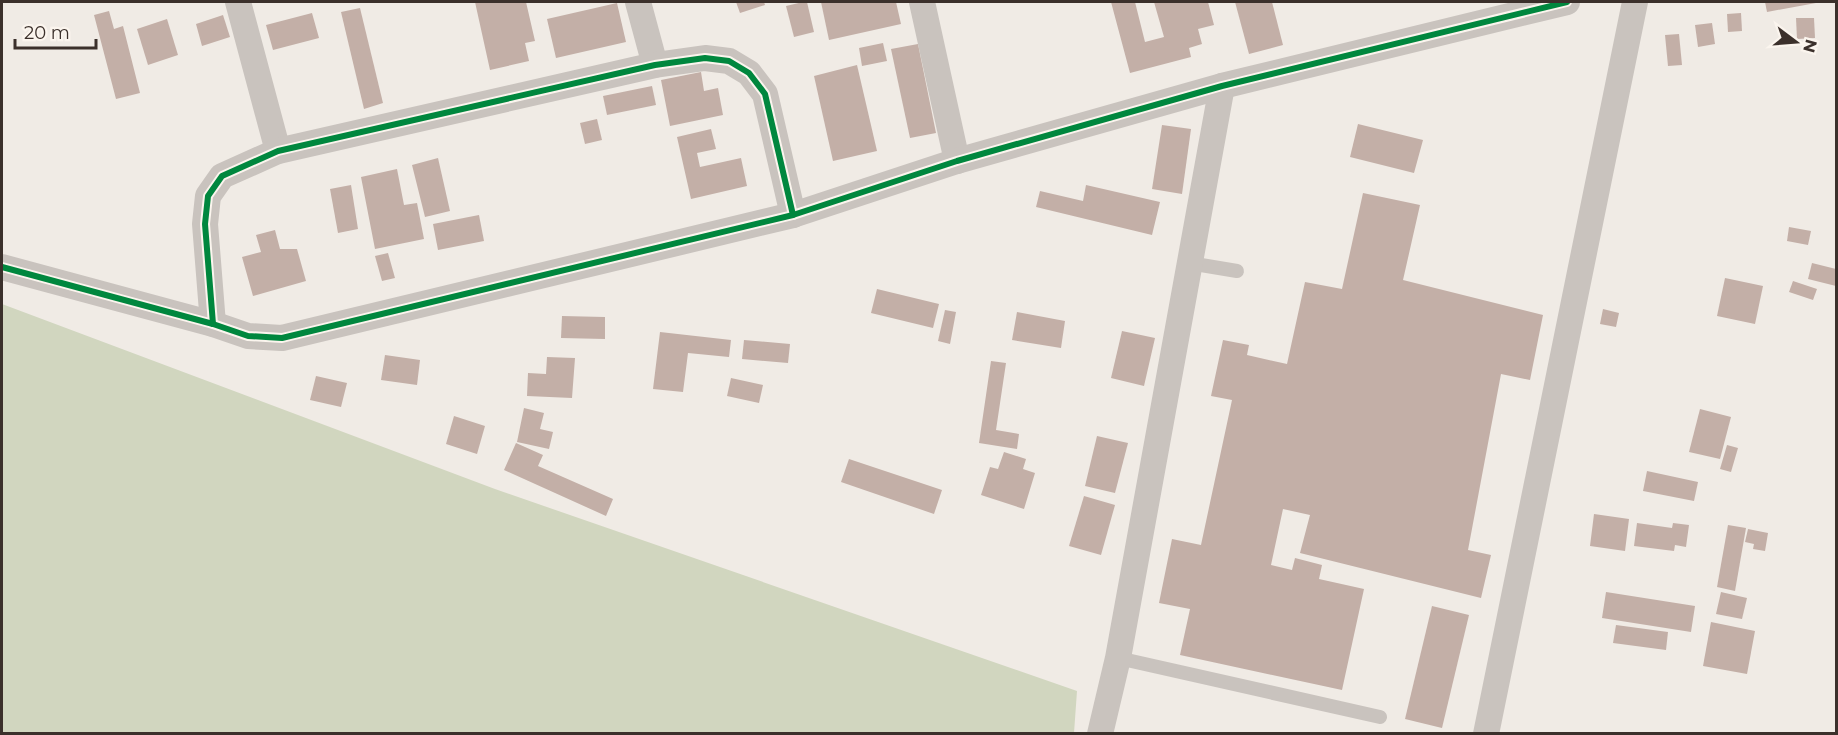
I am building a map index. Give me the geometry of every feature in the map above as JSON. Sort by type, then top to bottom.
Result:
[{"type":"street","points":[[238,2],[278,151]]},
{"type":"street","points":[[638,2],[655,64]]},
{"type":"street","points":[[922,2],[957,161]]},
{"type":"street","points":[[2,267],[213,324],[248,336],[282,338],[793,215],[957,161],[1222,86],[1538,5],[1567,2]]},
{"type":"street","points":[[1486,734],[1635,2]]},
{"type":"street","points":[[213,324],[205,224],[207,196],[222,176],[278,151],[655,64],[705,58],[729,61],[748,73],[765,94],[793,215]]},
{"type":"street","points":[[1100,734],[1118,658],[1222,86]]},
{"type":"lane","points":[[1190,263],[1237,271]]},
{"type":"lane","points":[[1118,658],[1380,717]]},
{"type":"green space","points":[[2,304],[495,489],[1077,691],[1074,733],[2,733]]},
{"type":"building","points":[[475,2],[526,2],[535,41],[525,43],[529,61],[490,70]]},
{"type":"building","points":[[736,2],[764,2],[765,5],[740,13]]},
{"type":"building","points":[[807,2],[814,32],[794,37],[786,6]]},
{"type":"building","points":[[821,2],[896,2],[901,24],[829,40]]},
{"type":"building","points":[[1111,2],[1135,2],[1145,42],[1164,37],[1154,2],[1208,2],[1214,25],[1198,29],[1202,44],[1189,48],[1191,57],[1130,73]]},
{"type":"building","points":[[1235,2],[1272,2],[1283,45],[1249,54]]},
{"type":"building","points":[[1765,2],[1816,2],[1816,3],[1767,12]]},
{"type":"building","points":[[617,3],[626,42],[556,58],[547,19]]},
{"type":"building","points":[[360,8],[383,103],[364,109],[341,12]]},
{"type":"building","points":[[109,11],[114,29],[123,26],[140,93],[116,99],[94,15]]},
{"type":"building","points":[[312,13],[319,38],[273,50],[266,25]]},
{"type":"building","points":[[1741,13],[1742,31],[1728,32],[1727,14]]},
{"type":"building","points":[[223,15],[230,37],[202,46],[196,24]]},
{"type":"building","points":[[1796,18],[1814,18],[1815,38],[1797,39]]},
{"type":"building","points":[[167,19],[178,55],[148,65],[137,29]]},
{"type":"building","points":[[1712,23],[1715,44],[1698,47],[1695,25]]},
{"type":"building","points":[[1679,34],[1682,65],[1668,66],[1665,35]]},
{"type":"building","points":[[883,43],[887,61],[862,66],[859,48]]},
{"type":"building","points":[[918,44],[936,133],[910,138],[891,49]]},
{"type":"building","points":[[857,65],[877,151],[833,161],[814,76]]},
{"type":"building","points":[[701,72],[704,91],[718,88],[723,115],[670,126],[661,80]]},
{"type":"building","points":[[652,86],[656,105],[607,115],[603,96]]},
{"type":"building","points":[[597,119],[602,140],[585,144],[580,123]]},
{"type":"building","points":[[1358,124],[1423,140],[1414,173],[1350,157]]},
{"type":"building","points":[[1162,125],[1191,129],[1182,194],[1152,189]]},
{"type":"building","points":[[711,129],[716,149],[697,153],[700,167],[741,158],[747,186],[691,199],[677,137]]},
{"type":"building","points":[[438,158],[450,211],[425,217],[412,165]]},
{"type":"building","points":[[397,169],[404,205],[417,203],[424,239],[375,249],[361,177]]},
{"type":"building","points":[[351,185],[358,229],[338,233],[330,189]]},
{"type":"building","points":[[1086,185],[1160,202],[1152,235],[1036,207],[1040,191],[1083,201]]},
{"type":"building","points":[[1363,193],[1420,205],[1403,280],[1543,315],[1530,380],[1501,374],[1468,550],[1491,555],[1481,598],[1300,553],[1310,515],[1283,509],[1271,565],[1292,570],[1295,558],[1322,565],[1319,579],[1364,589],[1342,690],[1180,655],[1190,609],[1159,603],[1172,539],[1201,545],[1232,400],[1211,396],[1223,340],[1249,345],[1247,355],[1287,364],[1305,282],[1342,289]]},
{"type":"building","points":[[479,215],[484,241],[438,250],[433,224]]},
{"type":"building","points":[[1789,227],[1811,231],[1808,245],[1787,241]]},
{"type":"building","points":[[275,230],[280,249],[297,249],[306,281],[253,296],[242,257],[261,252],[256,235]]},
{"type":"building","points":[[388,253],[395,278],[382,281],[375,256]]},
{"type":"building","points":[[1812,263],[1836,269],[1836,286],[1808,279]]},
{"type":"building","points":[[1725,278],[1763,286],[1755,324],[1717,316]]},
{"type":"building","points":[[1793,281],[1817,289],[1813,300],[1789,292]]},
{"type":"building","points":[[877,289],[939,304],[933,328],[871,313]]},
{"type":"building","points":[[1603,309],[1619,313],[1616,327],[1600,324]]},
{"type":"building","points":[[945,310],[956,312],[950,344],[938,341]]},
{"type":"building","points":[[1017,312],[1065,321],[1061,348],[1012,340]]},
{"type":"building","points":[[562,316],[605,317],[605,339],[561,338]]},
{"type":"building","points":[[1122,331],[1155,338],[1144,386],[1111,378]]},
{"type":"building","points":[[660,332],[731,340],[729,357],[688,353],[683,392],[653,389]]},
{"type":"building","points":[[744,340],[790,344],[788,363],[742,359]]},
{"type":"building","points":[[385,355],[420,360],[417,385],[381,380]]},
{"type":"building","points":[[547,357],[575,358],[572,398],[527,396],[528,373],[546,374]]},
{"type":"building","points":[[991,361],[1006,363],[996,430],[1019,434],[1017,449],[979,443]]},
{"type":"building","points":[[316,376],[347,383],[341,407],[310,400]]},
{"type":"building","points":[[731,378],[763,385],[759,403],[727,396]]},
{"type":"building","points":[[524,408],[544,413],[540,429],[553,432],[549,449],[517,442]]},
{"type":"building","points":[[1700,409],[1731,417],[1720,459],[1689,452]]},
{"type":"building","points":[[454,416],[485,426],[477,454],[446,444]]},
{"type":"building","points":[[1097,436],[1128,443],[1115,493],[1085,486]]},
{"type":"building","points":[[516,443],[543,455],[538,466],[613,499],[606,516],[504,470]]},
{"type":"building","points":[[1727,445],[1738,448],[1731,472],[1720,469]]},
{"type":"building","points":[[1004,452],[1026,459],[1023,469],[1035,473],[1024,509],[981,495],[990,467],[998,469]]},
{"type":"building","points":[[849,459],[942,490],[934,514],[841,482]]},
{"type":"building","points":[[1647,471],[1698,482],[1694,501],[1643,491]]},
{"type":"building","points":[[1084,496],[1115,505],[1101,555],[1069,546]]},
{"type":"building","points":[[1594,514],[1629,519],[1625,551],[1590,546]]},
{"type":"building","points":[[1637,523],[1672,528],[1673,523],[1689,525],[1686,547],[1675,545],[1674,551],[1634,546]]},
{"type":"building","points":[[1728,525],[1746,528],[1735,591],[1717,587]]},
{"type":"building","points":[[1748,529],[1768,533],[1765,551],[1753,549],[1754,544],[1745,542]]},
{"type":"building","points":[[1606,592],[1695,606],[1691,632],[1602,618]]},
{"type":"building","points":[[1721,592],[1747,598],[1742,619],[1716,614]]},
{"type":"building","points":[[1432,606],[1469,615],[1442,728],[1405,719]]},
{"type":"building","points":[[1711,622],[1755,631],[1747,674],[1703,666]]},
{"type":"building","points":[[1616,625],[1668,632],[1666,650],[1613,643]]},
{"type":"cycle path","points":[[2,267],[213,324],[248,336],[282,338],[793,215],[957,161],[1222,86],[1567,2]]},
{"type":"cycle path","points":[[213,324],[205,224],[208,196],[222,176],[278,151],[655,65],[705,58],[729,61],[749,73],[765,94],[793,215]]}]
